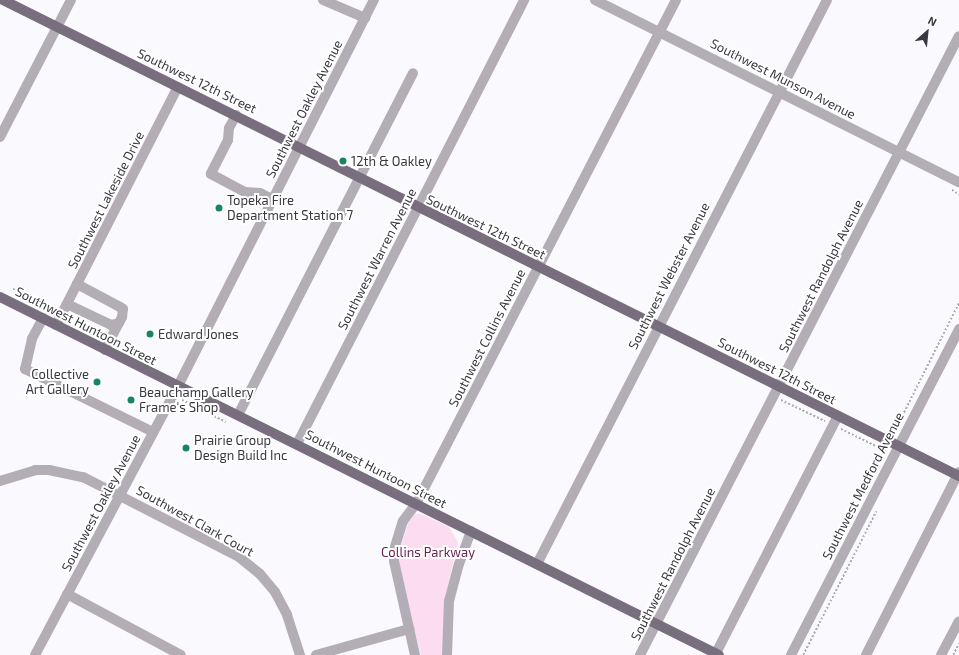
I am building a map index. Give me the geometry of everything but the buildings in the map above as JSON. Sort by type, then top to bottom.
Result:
[{"type":"main road","name":"Southwest 12th Street","points":[[3,0],[236,115],[418,208],[779,386],[838,416],[896,450],[958,474]]},
{"type":"main road","name":"Southwest Huntoon Street","points":[[0,297],[716,654]]},
{"type":"street","points":[[0,137],[71,0]]},
{"type":"street","points":[[323,0],[365,18]]},
{"type":"street","name":"Southwest Oakley Avenue","points":[[35,655],[178,386],[374,0]]},
{"type":"street","name":"Southwest Warren Avenue","points":[[297,444],[524,0]]},
{"type":"street","name":"Southwest Munson Avenue","points":[[596,0],[959,182]]},
{"type":"street","name":"Southwest Collins Avenue","points":[[415,655],[395,575],[394,550],[403,521],[416,504],[676,0]]},
{"type":"street","name":"Southwest Webster Avenue","points":[[537,564],[658,326],[827,0]]},
{"type":"street","name":"Southwest Randolph Avenue","points":[[640,655],[959,36]]},
{"type":"street","points":[[238,415],[413,73]]},
{"type":"street","name":"Southwest Lakeside Drive","points":[[56,325],[178,87]]},
{"type":"street","points":[[236,115],[228,131],[228,140],[211,174],[245,192],[260,193],[272,199]]},
{"type":"street","points":[[77,284],[123,309],[119,323],[105,350]]},
{"type":"street","points":[[65,308],[111,325],[119,323]]},
{"type":"street","points":[[43,318],[32,339],[25,369],[153,432]]},
{"type":"street","name":"Southwest Medford Avenue","points":[[791,655],[959,329]]},
{"type":"street","points":[[716,654],[838,416]]},
{"type":"street","name":"Southwest Clark Court","points":[[0,482],[25,471],[49,470],[83,477],[120,494],[251,566],[275,592],[287,615],[300,655]]},
{"type":"street","points":[[866,655],[958,474]]},
{"type":"street","points":[[447,655],[449,601],[459,564],[471,531]]},
{"type":"street","points":[[67,594],[181,655]]},
{"type":"street","points":[[942,655],[959,621]]},
{"type":"street","points":[[316,655],[409,629]]},
{"type":"path","points":[[13,289],[65,308]]},
{"type":"path","points":[[774,396],[833,426],[896,450]]},
{"type":"path","points":[[182,400],[226,422]]},
{"type":"path","points":[[803,655],[878,508]]},
{"type":"path","points":[[953,655],[959,643]]},
{"type":"green space","name":"Collins Parkway","points":[[415,514],[421,514],[449,527],[458,542],[445,597],[442,655],[421,655],[405,594],[398,557],[408,523]]},
{"type":"place","name":"12th & Oakley","points":[[343,161]]},
{"type":"place","name":"Topeka Fire Department Station 7","points":[[219,208]]},
{"type":"place","name":"Edward Jones","points":[[150,334]]},
{"type":"place","name":"Collective Art Gallery","points":[[97,382]]},
{"type":"place","name":"Beauchamp Gallery Frame's Shop","points":[[131,400]]},
{"type":"place","name":"Prairie Group Design Build Inc","points":[[186,448]]}]
